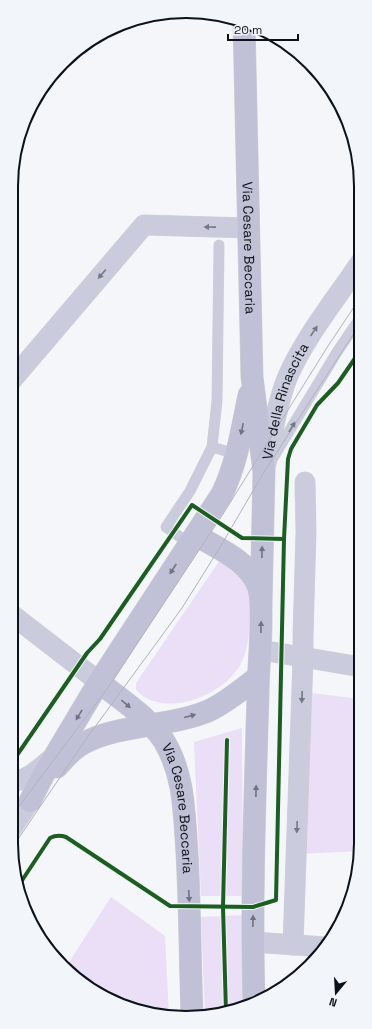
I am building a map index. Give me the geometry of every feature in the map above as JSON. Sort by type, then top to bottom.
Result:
[{"type":"street","name":"Via Cesare Beccaria","points":[[244,29],[252,377],[264,472],[261,606]]},
{"type":"street","points":[[18,373],[144,225],[249,228]]},
{"type":"street","name":"Via della Rinascita","points":[[264,472],[280,402],[290,372],[311,335],[354,272]]},
{"type":"street","points":[[30,801],[54,757],[99,682],[222,494],[231,474],[252,377]]},
{"type":"street","points":[[293,945],[304,658],[303,636],[306,532],[305,482]]},
{"type":"street","points":[[193,540],[234,558],[246,568],[258,587],[261,606],[252,942],[254,996]]},
{"type":"street","points":[[18,619],[152,725]]},
{"type":"street","points":[[261,650],[354,667]]},
{"type":"street","name":"Via Cesare Beccaria","points":[[191,1011],[190,906],[183,794],[179,774],[173,758],[164,740],[152,725],[207,711],[258,677]]},
{"type":"street","points":[[18,819],[61,762],[84,742],[102,735],[152,725]]},
{"type":"street","points":[[18,781],[31,776],[54,757]]},
{"type":"street","points":[[252,942],[318,947]]},
{"type":"lane","points":[[193,540],[166,527],[190,491],[212,447],[217,401],[219,245]]},
{"type":"lane","name":"Via della Rinascita","points":[[264,472],[337,352],[354,327]]},
{"type":"lane","points":[[212,447],[236,454]]},
{"type":"shaded area","points":[[220,560],[240,574],[247,590],[250,608],[249,631],[245,654],[239,667],[230,678],[219,687],[190,701],[161,703],[147,699],[136,690],[136,683]]},
{"type":"shaded area","points":[[311,693],[354,698],[354,851],[300,854]]},
{"type":"shaded area","points":[[242,728],[243,896],[201,896],[194,742]]},
{"type":"shaded area","points":[[111,897],[165,936],[169,1010],[132,1002],[112,994],[93,983],[68,963]]},
{"type":"shaded area","points":[[245,915],[248,999],[219,1008],[205,1010],[201,917]]},
{"type":"tram line","points":[[18,808],[107,689],[223,514],[354,307]]},
{"type":"tram line","points":[[18,839],[84,742],[182,608],[219,549],[264,472],[354,333]]},
{"type":"cycle path","points":[[22,880],[50,838],[60,836],[66,837],[170,906],[253,907],[276,900],[284,539],[288,459],[291,449],[317,405],[338,383],[354,360]]},
{"type":"cycle path","points":[[18,754],[87,653],[100,639],[192,505],[242,538],[284,539]]},
{"type":"cycle path","points":[[226,1006],[223,907],[227,740]]}]
